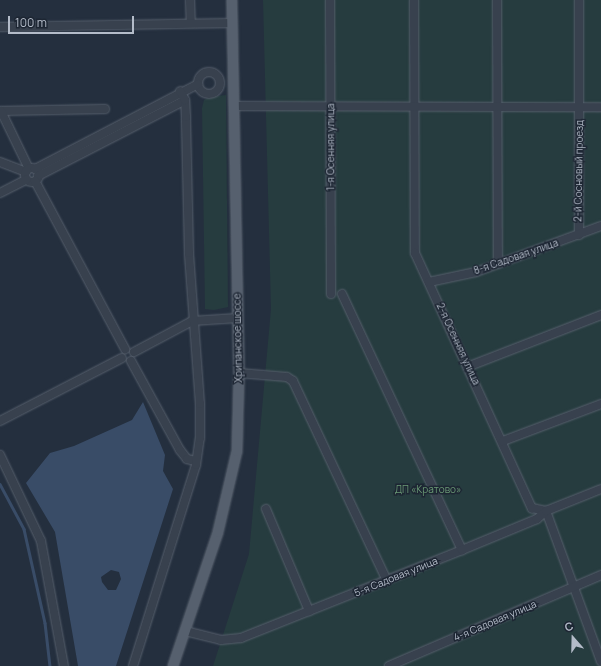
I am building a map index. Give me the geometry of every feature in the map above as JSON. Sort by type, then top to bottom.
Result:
[{"type":"main road","name":"Хрипанское шоссе","points":[[173,666],[218,532],[237,451],[239,373],[232,0]]},
{"type":"street","points":[[190,0],[191,23]]},
{"type":"street","name":"1-я Осенняя улица","points":[[330,0],[331,294]]},
{"type":"street","name":"2-я Осенняя улица","points":[[414,0],[415,253],[467,367],[503,441],[532,508],[546,511]]},
{"type":"street","points":[[497,0],[498,264]]},
{"type":"street","name":"2-й Сосновый проезд","points":[[579,0],[579,235]]},
{"type":"street","points":[[0,27],[233,23]]},
{"type":"street","points":[[208,72],[216,74],[220,82],[217,91],[211,94],[202,92],[198,84],[200,76],[208,72]]},
{"type":"street","points":[[220,82],[234,81]]},
{"type":"street","points":[[0,193],[180,91],[198,84]]},
{"type":"street","points":[[133,666],[196,461],[200,404],[192,322],[185,100],[180,91]]},
{"type":"street","points":[[0,162],[32,174],[185,100]]},
{"type":"street","points":[[234,106],[498,106],[601,108]]},
{"type":"street","points":[[105,109],[1,111],[32,174],[125,349],[134,352]]},
{"type":"street","name":"8-я Садовая улица","points":[[429,282],[476,272],[601,226]]},
{"type":"street","points":[[342,294],[462,550]]},
{"type":"street","points":[[467,367],[601,315]]},
{"type":"street","points":[[131,361],[134,352],[192,322],[238,318]]},
{"type":"street","points":[[122,358],[122,352],[125,349]]},
{"type":"street","points":[[0,421],[122,358],[131,361],[180,450],[187,459],[196,461]]},
{"type":"street","points":[[239,373],[287,377],[293,381],[387,581]]},
{"type":"street","points":[[503,441],[601,404]]},
{"type":"street","points":[[0,455],[42,541],[64,666]]},
{"type":"street","name":"5-я Садовая улица","points":[[185,631],[233,640],[387,581],[537,519],[546,511],[601,489]]},
{"type":"street","points":[[266,509],[309,611]]},
{"type":"street","points":[[546,511],[601,661]]},
{"type":"street","name":"4-я Садовая улица","points":[[389,666],[560,594],[574,585],[601,575]]},
{"type":"green space","name":"ДП «Кратово»","points":[[263,0],[601,0],[601,666],[213,666],[249,554],[271,309]]},
{"type":"green space","points":[[226,95],[228,307],[214,310],[205,309],[202,108],[204,100],[209,97]]},
{"type":"water","points":[[143,402],[165,455],[163,471],[173,489],[116,666],[78,666],[55,532],[26,483],[50,453],[74,446],[132,420]],"holes":[[[111,570],[119,572],[121,579],[116,590],[108,590],[102,582],[101,577]]]},
{"type":"waterway","points":[[0,484],[24,529],[45,623],[50,666]]}]
